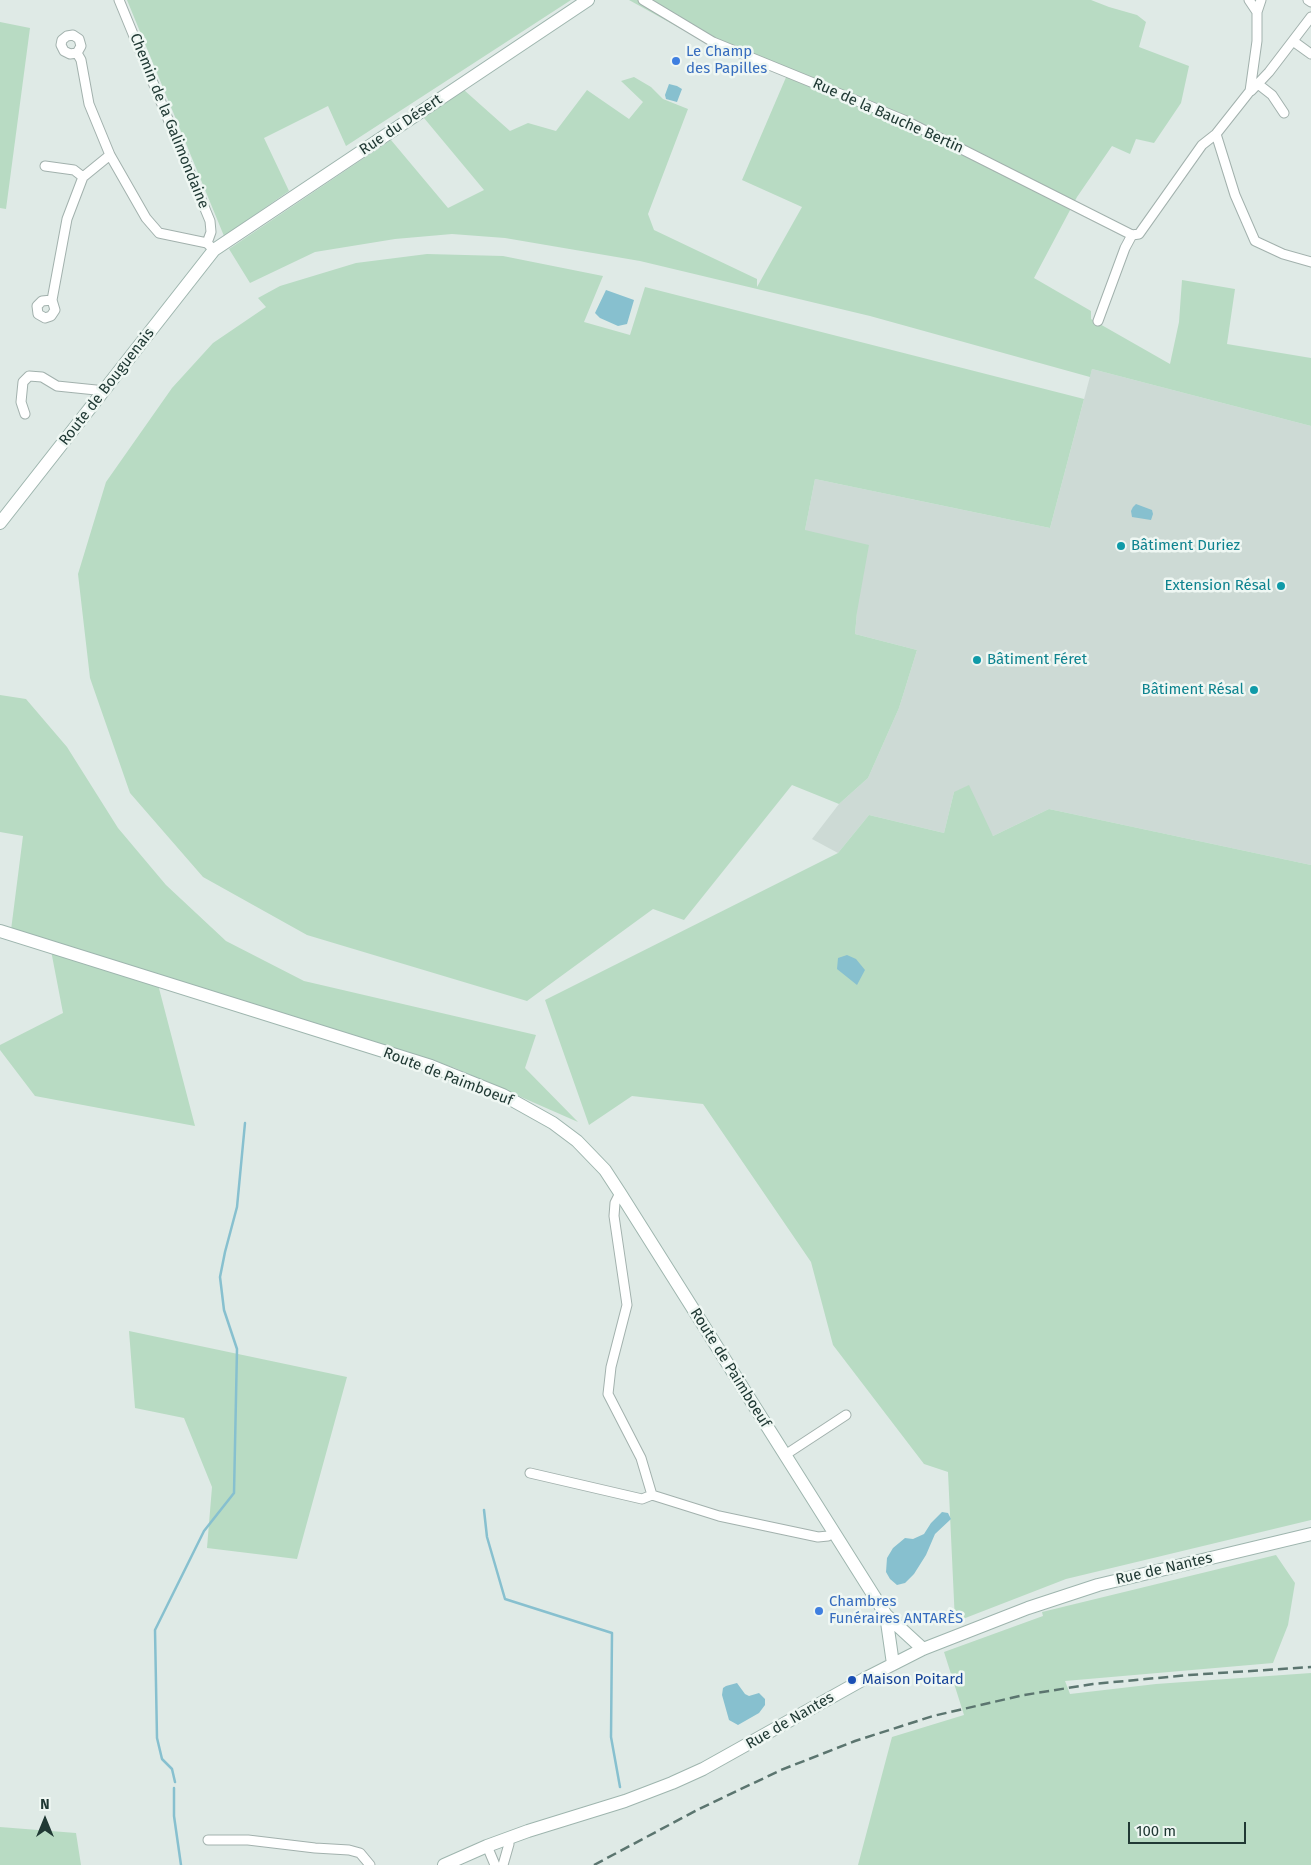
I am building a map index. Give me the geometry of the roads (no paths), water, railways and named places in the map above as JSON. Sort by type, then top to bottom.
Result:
[{"type":"street","name":"Chemin de la Galimondaine","points":[[119,0],[210,221],[210,247]]},
{"type":"street","name":"Rue du Désert","points":[[210,247],[588,0]]},
{"type":"street","name":"Rue de la Bauche Bertin","points":[[643,0],[713,42],[904,120],[1132,235]]},
{"type":"street","points":[[1250,0],[1257,12]]},
{"type":"street","points":[[1250,91],[1257,41],[1257,12],[1261,0]]},
{"type":"street","points":[[1098,321],[1125,248],[1132,235],[1139,234],[1202,145],[1216,134],[1311,17]]},
{"type":"street","points":[[1293,41],[1311,54]]},
{"type":"street","points":[[77,53],[81,60],[89,104],[110,155],[134,198],[154,228],[166,236],[210,247]]},
{"type":"street","points":[[1258,84],[1272,95],[1284,113]]},
{"type":"street","points":[[1216,134],[1235,195],[1255,241],[1283,254],[1311,262]]},
{"type":"street","points":[[52,300],[67,219],[82,177],[110,155]]},
{"type":"street","points":[[45,166],[74,170],[82,177]]},
{"type":"street","name":"Route de Bouguenais","points":[[0,524],[102,393],[210,247]]},
{"type":"street","points":[[25,414],[21,402],[23,382],[29,376],[42,377],[57,386],[96,390],[102,393]]},
{"type":"street","name":"Route de Paimboeuf","points":[[0,931],[431,1066],[503,1095],[553,1123],[577,1141],[605,1170],[620,1193],[886,1615],[923,1649]]},
{"type":"street","points":[[620,1193],[614,1216],[627,1304],[611,1367],[608,1394],[641,1458],[652,1494]]},
{"type":"street","points":[[785,1455],[846,1415]]},
{"type":"street","points":[[530,1473],[642,1499],[652,1494],[719,1516],[818,1537],[828,1536],[833,1533]]},
{"type":"street","name":"Rue de Nantes","points":[[444,1865],[487,1846],[649,1793],[695,1773],[923,1649],[1028,1608],[1086,1588],[1311,1534]]},
{"type":"street","name":"Route de Paimboeuf","points":[[886,1615],[893,1664]]},
{"type":"street","points":[[503,1865],[509,1844],[508,1839]]},
{"type":"street","points":[[208,1840],[248,1840],[349,1850],[360,1853],[370,1865]]},
{"type":"street","points":[[487,1846],[496,1865]]},
{"type":"water","points":[[669,84],[682,89],[677,102],[666,99],[665,95]]},
{"type":"water","points":[[606,290],[634,300],[627,324],[618,326],[600,318],[595,313]]},
{"type":"water","points":[[1136,504],[1152,510],[1151,520],[1132,517],[1131,511]]},
{"type":"water","points":[[847,955],[856,959],[865,970],[857,985],[837,969],[838,958]]},
{"type":"water","points":[[942,1512],[948,1513],[951,1519],[935,1534],[926,1555],[914,1574],[905,1583],[897,1585],[886,1572],[887,1558],[893,1548],[905,1538],[913,1539],[924,1534],[931,1523]]},
{"type":"water","points":[[737,1683],[745,1694],[749,1696],[759,1693],[765,1699],[765,1705],[759,1713],[738,1725],[729,1720],[722,1695],[723,1688]]},
{"type":"waterway","points":[[175,1782],[172,1769],[162,1759],[157,1738],[155,1630],[204,1531],[234,1493],[237,1349],[224,1310],[220,1277],[237,1207],[245,1123]]},
{"type":"waterway","points":[[484,1510],[487,1537],[505,1599],[612,1633],[611,1737],[620,1787]]},
{"type":"waterway","points":[[174,1788],[174,1816],[181,1865]]},
{"type":"railway","points":[[594,1865],[699,1809],[781,1770],[855,1741],[933,1716],[1024,1695],[1093,1684],[1189,1675],[1311,1667]]},
{"type":"place","name":"Le Champ des Papilles","points":[[676,61]]},
{"type":"place","name":"Bâtiment Duriez","points":[[1121,546]]},
{"type":"place","name":"Extension Résal","points":[[1281,586]]},
{"type":"place","name":"Bâtiment Féret","points":[[977,660]]},
{"type":"place","name":"Bâtiment Résal","points":[[1254,690]]},
{"type":"place","name":"Chambres Funéraires ANTARÈS","points":[[819,1611]]},
{"type":"place","name":"Maison Poitard","points":[[852,1680]]}]
